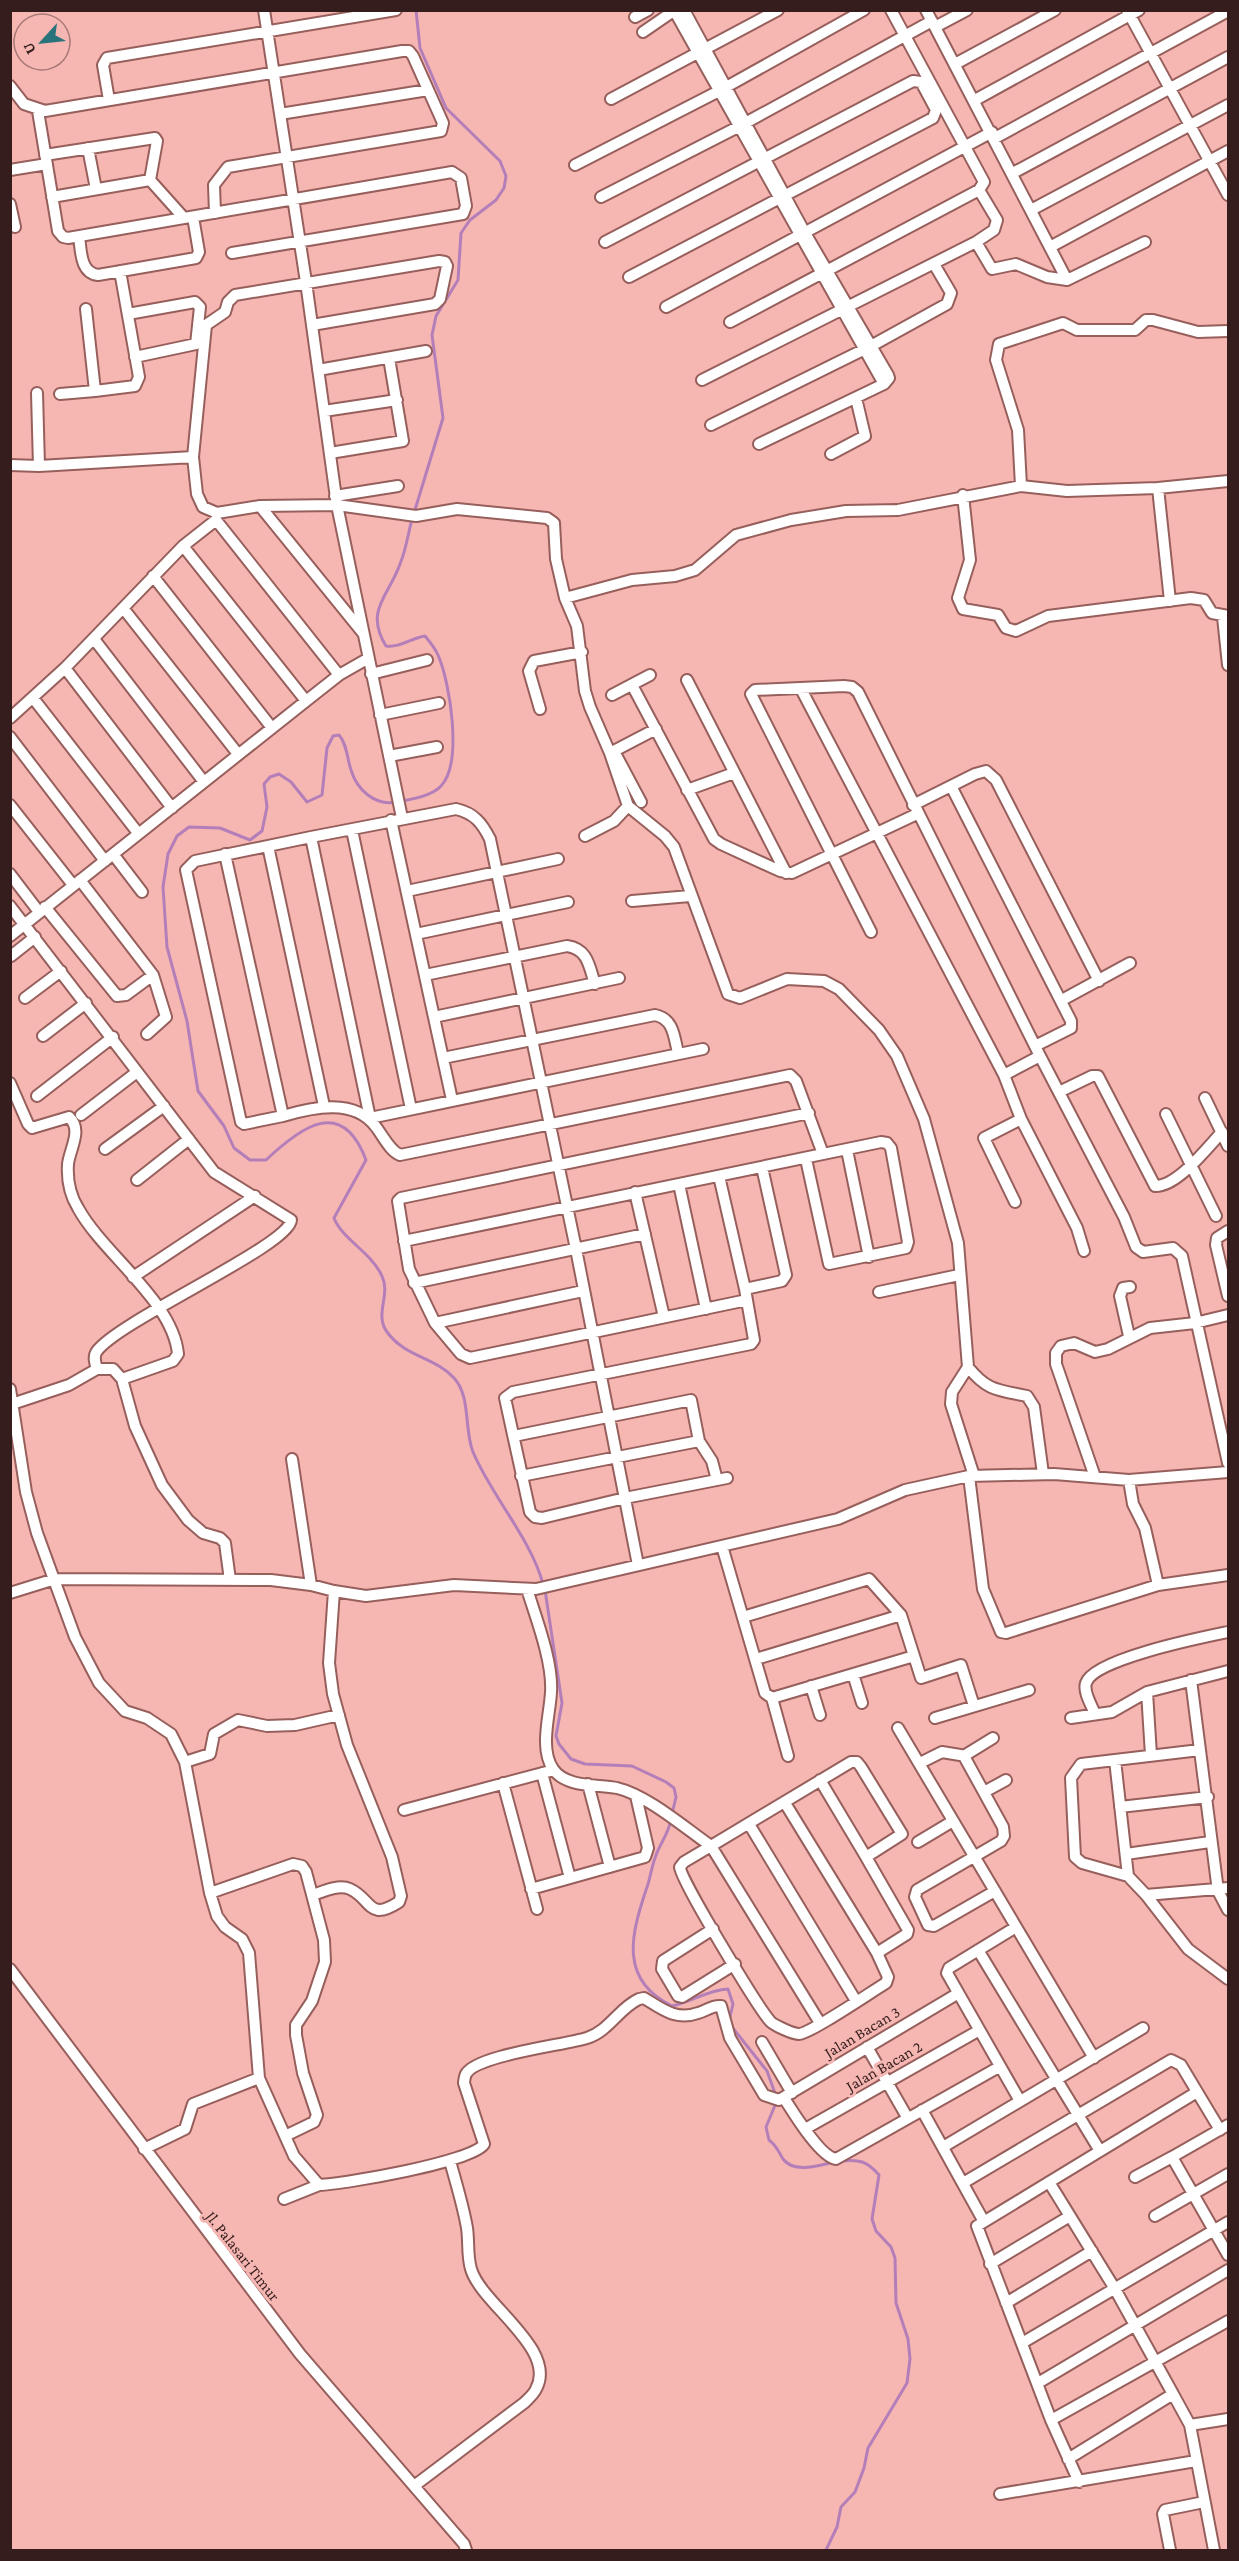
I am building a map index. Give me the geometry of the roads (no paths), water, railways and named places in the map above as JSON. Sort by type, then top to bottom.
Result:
[{"type":"street","points":[[264,10],[294,200],[336,500],[395,787],[407,891],[452,1100]]},
{"type":"street","points":[[109,100],[103,65],[107,58],[396,10]]},
{"type":"street","points":[[635,17],[648,10]]},
{"type":"street","points":[[684,10],[722,89],[802,235],[866,348],[889,378],[884,384],[759,444]]},
{"type":"street","points":[[611,99],[778,10]]},
{"type":"street","points":[[575,165],[722,89],[864,10]]},
{"type":"street","points":[[730,322],[979,190],[984,182],[891,10]]},
{"type":"street","points":[[926,10],[1067,280]]},
{"type":"street","points":[[601,198],[742,125],[905,36],[967,10]]},
{"type":"street","points":[[955,64],[1055,10]]},
{"type":"street","points":[[643,32],[674,11],[703,52]]},
{"type":"street","points":[[666,307],[964,147],[993,135],[1228,11]]},
{"type":"street","points":[[975,100],[1132,12],[1150,54],[1228,195]]},
{"type":"street","points":[[10,86],[18,100],[38,111],[409,51],[443,123],[441,131],[287,156],[224,169],[212,192],[214,213]]},
{"type":"street","points":[[1013,173],[1228,57]]},
{"type":"street","points":[[605,242],[913,81],[921,82],[936,110],[933,118],[629,277]]},
{"type":"street","points":[[280,114],[428,90]]},
{"type":"street","points":[[1031,210],[1228,105]]},
{"type":"street","points":[[38,111],[60,234],[68,238],[452,172],[461,178],[466,206],[463,214],[232,253]]},
{"type":"street","points":[[10,170],[88,148],[155,138],[157,141],[150,180]]},
{"type":"street","points":[[88,148],[96,189]]},
{"type":"street","points":[[1050,247],[1228,151]]},
{"type":"street","points":[[52,196],[150,180]]},
{"type":"street","points":[[79,236],[83,262],[92,274],[196,258],[199,252],[188,218],[150,180]]},
{"type":"street","points":[[702,380],[976,242],[997,226],[997,220],[979,190]]},
{"type":"street","points":[[10,204],[15,227]]},
{"type":"street","points":[[976,242],[992,269],[1016,264],[1047,277],[1067,280],[1146,242]]},
{"type":"street","points":[[312,325],[435,304],[440,299],[447,266],[445,262],[439,261],[235,295],[228,302],[225,312],[206,325],[193,457],[197,494],[202,507],[216,516],[339,675]]},
{"type":"street","points":[[711,425],[866,348],[947,304],[951,299],[951,293],[934,264]]},
{"type":"street","points":[[60,394],[135,386],[139,377],[120,271]]},
{"type":"street","points":[[128,314],[195,302],[200,306],[197,340],[194,346],[135,357]]},
{"type":"street","points":[[86,309],[95,391]]},
{"type":"street","points":[[1021,486],[1018,430],[996,360],[999,344],[1063,323],[1077,330],[1135,330],[1146,320],[1153,320],[1198,332],[1228,331]]},
{"type":"street","points":[[318,370],[426,351]]},
{"type":"street","points":[[330,453],[403,441],[389,358]]},
{"type":"street","points":[[37,393],[39,466]]},
{"type":"street","points":[[831,454],[865,436],[856,398]]},
{"type":"street","points":[[324,411],[397,400]]},
{"type":"street","points":[[10,465],[39,466],[193,457]]},
{"type":"street","points":[[565,598],[632,580],[675,576],[695,570],[736,536],[791,520],[846,511],[898,510],[963,495],[1021,486],[1067,491],[1158,488],[1228,481]]},
{"type":"street","points":[[10,718],[65,668],[153,576],[216,516],[260,506],[336,500],[398,486]]},
{"type":"street","points":[[1158,488],[1170,601]]},
{"type":"street","points":[[963,495],[970,560],[958,598],[963,609],[998,615],[1006,628],[1016,631],[1048,616],[1170,601],[1204,600],[1212,613],[1226,617],[1228,665]]},
{"type":"street","points":[[336,500],[417,516],[458,509],[551,520],[557,542],[556,559],[565,598],[577,626],[585,691],[612,752],[641,802]]},
{"type":"street","points":[[260,506],[363,633]]},
{"type":"street","points":[[183,546],[306,701]]},
{"type":"street","points":[[153,576],[272,728]]},
{"type":"street","points":[[123,608],[238,754]]},
{"type":"street","points":[[94,639],[204,782]]},
{"type":"street","points":[[540,709],[529,671],[530,665],[534,661],[582,652]]},
{"type":"street","points":[[10,936],[339,675],[367,659]]},
{"type":"street","points":[[371,674],[427,660]]},
{"type":"street","points":[[65,668],[172,808]]},
{"type":"street","points":[[612,695],[650,675]]},
{"type":"street","points":[[687,680],[786,873]]},
{"type":"street","points":[[632,685],[714,839],[786,873],[831,856],[876,835],[951,786],[986,771],[996,780],[1099,981]]},
{"type":"street","points":[[871,932],[751,694],[755,690],[844,686],[852,687],[858,692],[915,809],[1124,1217],[1136,1246],[1143,1252],[1173,1248],[1182,1256],[1195,1323],[1228,1463]]},
{"type":"street","points":[[801,689],[876,835],[1005,1075],[1021,1119],[1066,1206],[1084,1251]]},
{"type":"street","points":[[33,698],[138,833]]},
{"type":"street","points":[[380,715],[439,703]]},
{"type":"street","points":[[612,752],[656,729]]},
{"type":"street","points":[[10,737],[109,857],[142,892]]},
{"type":"street","points":[[389,756],[437,747]]},
{"type":"street","points":[[612,752],[628,806],[665,836],[674,847],[690,896],[728,994],[740,998],[787,979],[824,981],[839,988],[879,1030],[897,1056],[924,1119],[958,1244],[968,1367],[978,1380],[989,1388],[1027,1396],[1030,1399],[1034,1407],[1043,1474]]},
{"type":"street","points":[[687,790],[734,773]]},
{"type":"street","points":[[951,786],[1071,1021],[1071,1028],[1005,1075]]},
{"type":"street","points":[[10,805],[153,975],[166,1017],[147,1034]]},
{"type":"street","points":[[585,836],[615,821],[628,806]]},
{"type":"street","points":[[638,1565],[576,1249],[565,1206],[541,1081],[524,998],[490,839],[482,823],[467,812],[456,808],[398,815],[352,830],[195,861],[189,864],[186,870],[241,1122],[244,1124],[324,1106],[353,1111],[370,1118],[541,1081],[703,1049]]},
{"type":"street","points":[[352,830],[411,1109]]},
{"type":"street","points":[[311,837],[370,1118],[393,1150],[400,1155],[790,1075],[796,1081],[823,1154]]},
{"type":"street","points":[[268,846],[324,1106]]},
{"type":"street","points":[[225,854],[284,1116]]},
{"type":"street","points":[[407,891],[558,859]]},
{"type":"street","points":[[10,874],[117,996],[126,995],[153,975]]},
{"type":"street","points":[[632,901],[690,896]]},
{"type":"street","points":[[416,934],[568,902]]},
{"type":"street","points":[[10,906],[113,1037],[213,1172],[288,1217],[291,1225],[191,1292],[143,1316],[96,1351],[94,1357],[98,1369]]},
{"type":"street","points":[[11,956],[35,937]]},
{"type":"street","points":[[425,975],[567,946],[578,947],[585,954],[595,984]]},
{"type":"street","points":[[1062,1000],[1130,963]]},
{"type":"street","points":[[25,998],[61,971]]},
{"type":"street","points":[[434,1017],[619,978]]},
{"type":"street","points":[[43,1036],[86,1003]]},
{"type":"street","points":[[443,1058],[656,1015],[664,1017],[671,1024],[678,1053]]},
{"type":"street","points":[[36,1096],[113,1037]]},
{"type":"street","points":[[81,1115],[137,1072]]},
{"type":"street","points":[[1059,1092],[1092,1076],[1098,1076],[1155,1186],[1163,1186],[1191,1165],[1222,1132]]},
{"type":"street","points":[[10,1083],[28,1125],[32,1128],[60,1118],[69,1117],[75,1123],[76,1131],[68,1166],[69,1188],[78,1208],[98,1237],[120,1258],[159,1308],[177,1343],[178,1354],[173,1361],[122,1379]]},
{"type":"street","points":[[1205,1098],[1228,1146]]},
{"type":"street","points":[[105,1149],[164,1106]]},
{"type":"street","points":[[762,1167],[786,1275],[782,1281],[706,1309],[470,1358],[461,1354],[435,1323],[414,1283],[397,1206],[401,1198],[809,1113]]},
{"type":"street","points":[[1166,1114],[1216,1216]]},
{"type":"street","points":[[1015,1202],[984,1138],[1021,1119]]},
{"type":"street","points":[[137,1180],[189,1140]]},
{"type":"street","points":[[404,1241],[881,1142],[887,1143],[891,1148],[908,1242],[900,1250],[832,1265],[826,1261],[806,1159]]},
{"type":"street","points":[[847,1150],[869,1257]]},
{"type":"street","points":[[514,1436],[608,1415],[691,1400],[699,1441],[722,1479],[625,1498],[542,1518],[534,1517],[530,1512],[521,1476],[505,1398],[507,1394],[599,1372],[751,1344],[754,1340],[746,1295],[719,1176]]},
{"type":"street","points":[[679,1184],[706,1309]]},
{"type":"street","points":[[635,1192],[664,1317]]},
{"type":"street","points":[[133,1277],[255,1197]]},
{"type":"street","points":[[1228,1231],[1217,1238],[1216,1245],[1228,1296]]},
{"type":"street","points":[[414,1283],[645,1234]]},
{"type":"street","points":[[879,1292],[959,1275]]},
{"type":"street","points":[[1129,1336],[1120,1296],[1123,1288],[1130,1287]]},
{"type":"street","points":[[435,1323],[583,1291]]},
{"type":"street","points":[[1095,1477],[1065,1392],[1056,1353],[1068,1342],[1095,1352],[1108,1349],[1129,1336],[1150,1328],[1195,1323],[1228,1315]]},
{"type":"street","points":[[968,1367],[952,1392],[951,1404],[971,1476],[983,1589],[1001,1632],[1006,1633],[1158,1585],[1228,1575]]},
{"type":"street","points":[[15,1403],[69,1385],[98,1369],[113,1369],[122,1379],[135,1426],[162,1485],[189,1520],[203,1533],[220,1538],[225,1543],[230,1580]]},
{"type":"street","points":[[10,1389],[15,1403],[18,1451],[26,1492],[37,1533],[75,1637],[99,1683],[125,1711],[163,1726],[178,1744],[185,1762],[210,1893],[217,1916],[242,1939],[249,1953],[259,2078],[285,2136],[305,2171],[319,2185]]},
{"type":"street","points":[[521,1476],[699,1441]]},
{"type":"street","points":[[292,1459],[311,1585]]},
{"type":"street","points":[[10,1593],[55,1579],[230,1580],[311,1585],[366,1596],[454,1585],[531,1589],[557,1585],[838,1519],[905,1490],[971,1476],[1043,1474],[1129,1480],[1228,1472]]},
{"type":"street","points":[[1129,1480],[1132,1504],[1145,1528],[1158,1585]]},
{"type":"street","points":[[722,1546],[765,1693],[772,1698],[788,1756]]},
{"type":"street","points":[[743,1617],[869,1579],[901,1615],[921,1678],[961,1665],[974,1706]]},
{"type":"street","points":[[531,1589],[550,1673],[552,1691],[547,1747],[554,1770],[566,1780],[619,1789],[636,1796],[711,1846],[820,2023]]},
{"type":"street","points":[[313,1895],[340,1888],[351,1890],[371,1909],[381,1911],[399,1902],[401,1896],[392,1857],[347,1745],[333,1694],[329,1663],[334,1591]]},
{"type":"street","points":[[756,1659],[901,1615]]},
{"type":"street","points":[[1095,1714],[1086,1687],[1087,1681],[1093,1674],[1142,1653],[1228,1632]]},
{"type":"street","points":[[772,1698],[914,1656]]},
{"type":"street","points":[[1071,1718],[1112,1712],[1147,1692],[1228,1671]]},
{"type":"street","points":[[852,1674],[862,1703]]},
{"type":"street","points":[[1191,1680],[1208,1797],[1210,1842],[1228,1910]]},
{"type":"street","points":[[811,1686],[820,1715]]},
{"type":"street","points":[[935,1718],[1029,1690]]},
{"type":"street","points":[[1147,1692],[1151,1755]]},
{"type":"street","points":[[185,1762],[210,1754],[214,1734],[238,1720],[267,1726],[295,1725],[339,1715]]},
{"type":"street","points":[[898,1728],[1094,2058]]},
{"type":"street","points":[[920,1763],[942,1752],[966,1756],[993,1738]]},
{"type":"street","points":[[1200,1750],[1081,1764],[1072,1773],[1075,1857],[1082,1863],[1128,1876],[1146,1895],[1188,1949],[1228,1979]]},
{"type":"street","points":[[928,1924],[915,1897],[917,1890],[1004,1836],[1003,1827],[966,1756]]},
{"type":"street","points":[[1115,1760],[1128,1876]]},
{"type":"street","points":[[785,1803],[877,1953],[888,1981],[800,2034],[773,2024],[680,1872],[684,1862],[851,1762],[857,1762],[902,1834],[866,1857]]},
{"type":"street","points":[[404,1810],[554,1770]]},
{"type":"street","points":[[542,1773],[570,1878]]},
{"type":"street","points":[[820,1780],[908,1930]]},
{"type":"street","points":[[984,1792],[1006,1780]]},
{"type":"street","points":[[503,1783],[537,1909]]},
{"type":"street","points":[[588,1784],[610,1867]]},
{"type":"street","points":[[531,1888],[645,1857],[648,1853],[636,1796]]},
{"type":"street","points":[[1120,1807],[1208,1797]]},
{"type":"street","points":[[918,1842],[953,1821]]},
{"type":"street","points":[[749,1824],[856,2001]]},
{"type":"street","points":[[1126,1854],[1210,1842]]},
{"type":"street","points":[[210,1893],[293,1864],[302,1866],[306,1872],[324,1940],[325,1962],[312,2001],[296,2025],[303,2073],[317,2119],[285,2136]]},
{"type":"street","points":[[1146,1895],[1223,1889]]},
{"type":"street","points":[[877,1953],[907,1934],[908,1930],[928,1924],[934,1926],[995,1891]]},
{"type":"street","points":[[1016,1928],[949,1968],[948,1978],[1020,2101]]},
{"type":"street","points":[[713,1929],[663,1961],[662,1969],[678,1996],[682,1997],[735,1964]]},
{"type":"street","points":[[978,1950],[1100,2151]]},
{"type":"street","name":"Jl. Palasari Timur","points":[[10,1969],[300,2354],[466,2550]]},
{"type":"street","name":"Jalan Bacan 3","points":[[782,2098],[957,1994]]},
{"type":"street","points":[[284,2199],[319,2185],[450,2161],[479,2150],[484,2144],[464,2083],[465,2074],[471,2069],[545,2046],[587,2038],[608,2027],[639,1999],[644,1998],[675,2016],[698,2014],[715,2006],[721,2006],[734,2047],[764,2096],[782,2098]]},
{"type":"street","points":[[943,2147],[1143,2028]]},
{"type":"street","name":"Jalan Bacan 2","points":[[805,2129],[886,2081],[978,2031]]},
{"type":"street","points":[[762,2042],[782,2098],[805,2129],[830,2157],[836,2159],[906,2117],[999,2067]]},
{"type":"street","points":[[867,2047],[906,2117]]},
{"type":"street","points":[[963,2183],[1171,2060],[1181,2065],[1197,2092],[1224,2128],[1135,2177]]},
{"type":"street","points":[[144,2149],[184,2128],[193,2104],[259,2078]]},
{"type":"street","points":[[1080,2482],[1052,2420],[976,2228],[983,2220],[1197,2092]]},
{"type":"street","points":[[922,2110],[983,2220]]},
{"type":"street","points":[[1172,2157],[1228,2255]]},
{"type":"street","points":[[414,2486],[524,2403],[537,2389],[539,2381],[537,2361],[523,2335],[476,2281],[471,2268],[464,2218],[450,2161]]},
{"type":"street","points":[[1155,2216],[1228,2174]]},
{"type":"street","points":[[1049,2182],[1115,2289],[1190,2426],[1214,2550]]},
{"type":"street","points":[[990,2264],[1070,2216]]},
{"type":"street","points":[[1022,2343],[1228,2222]]},
{"type":"street","points":[[1006,2303],[1092,2251]]},
{"type":"street","points":[[1038,2383],[1228,2270]]},
{"type":"street","points":[[1052,2420],[1228,2321]]},
{"type":"street","points":[[1068,2459],[1173,2394]]},
{"type":"street","points":[[1190,2426],[1228,2420]]},
{"type":"street","points":[[1000,2494],[1196,2462]]},
{"type":"street","points":[[1170,2550],[1165,2510],[1204,2502]]},
{"type":"waterway","points":[[414,513],[443,418],[432,335],[436,316],[458,280],[461,233],[470,220],[496,200],[504,188],[506,176],[500,161],[446,108],[420,48],[416,10]]},
{"type":"waterway","points":[[402,801],[418,798],[441,786],[448,775],[453,742],[447,684],[434,647],[425,636],[396,646],[386,646],[377,622],[381,604],[402,559],[412,519]]},
{"type":"waterway","points":[[396,802],[381,802],[362,790],[354,777],[339,735],[333,736],[327,748],[322,795],[307,802],[291,782],[279,774],[270,777],[264,784],[267,807],[262,831],[250,840],[220,828],[189,827],[177,836],[168,854],[163,887],[167,947],[187,1021],[198,1091],[224,1126],[234,1148],[250,1160],[266,1160],[293,1137],[307,1129],[320,1124],[333,1123],[345,1128],[356,1140],[366,1160],[334,1218],[343,1233],[371,1260],[382,1276],[385,1290],[382,1318],[387,1332],[402,1347],[438,1365],[459,1385],[463,1394],[473,1452],[530,1550],[543,1584]]},
{"type":"waterway","points":[[545,1590],[562,1703],[556,1736],[559,1744],[571,1759],[585,1764],[632,1766],[666,1782],[674,1788],[676,1797],[672,1814]]},
{"type":"waterway","points":[[671,1820],[655,1858],[636,1923],[634,1955],[637,1970],[643,1983],[655,1995],[672,2006],[728,1989],[733,2004],[729,2021]]},
{"type":"waterway","points":[[732,2027],[767,2071],[776,2096]]},
{"type":"waterway","points":[[776,2103],[766,2127],[769,2140],[783,2159],[788,2164],[800,2167],[834,2162]]},
{"type":"waterway","points":[[826,2550],[837,2527],[841,2507],[855,2492],[864,2468],[868,2448],[907,2383],[910,2359],[908,2339],[896,2303],[895,2258],[891,2247],[876,2231],[872,2219],[879,2175],[862,2162],[841,2161]]}]
